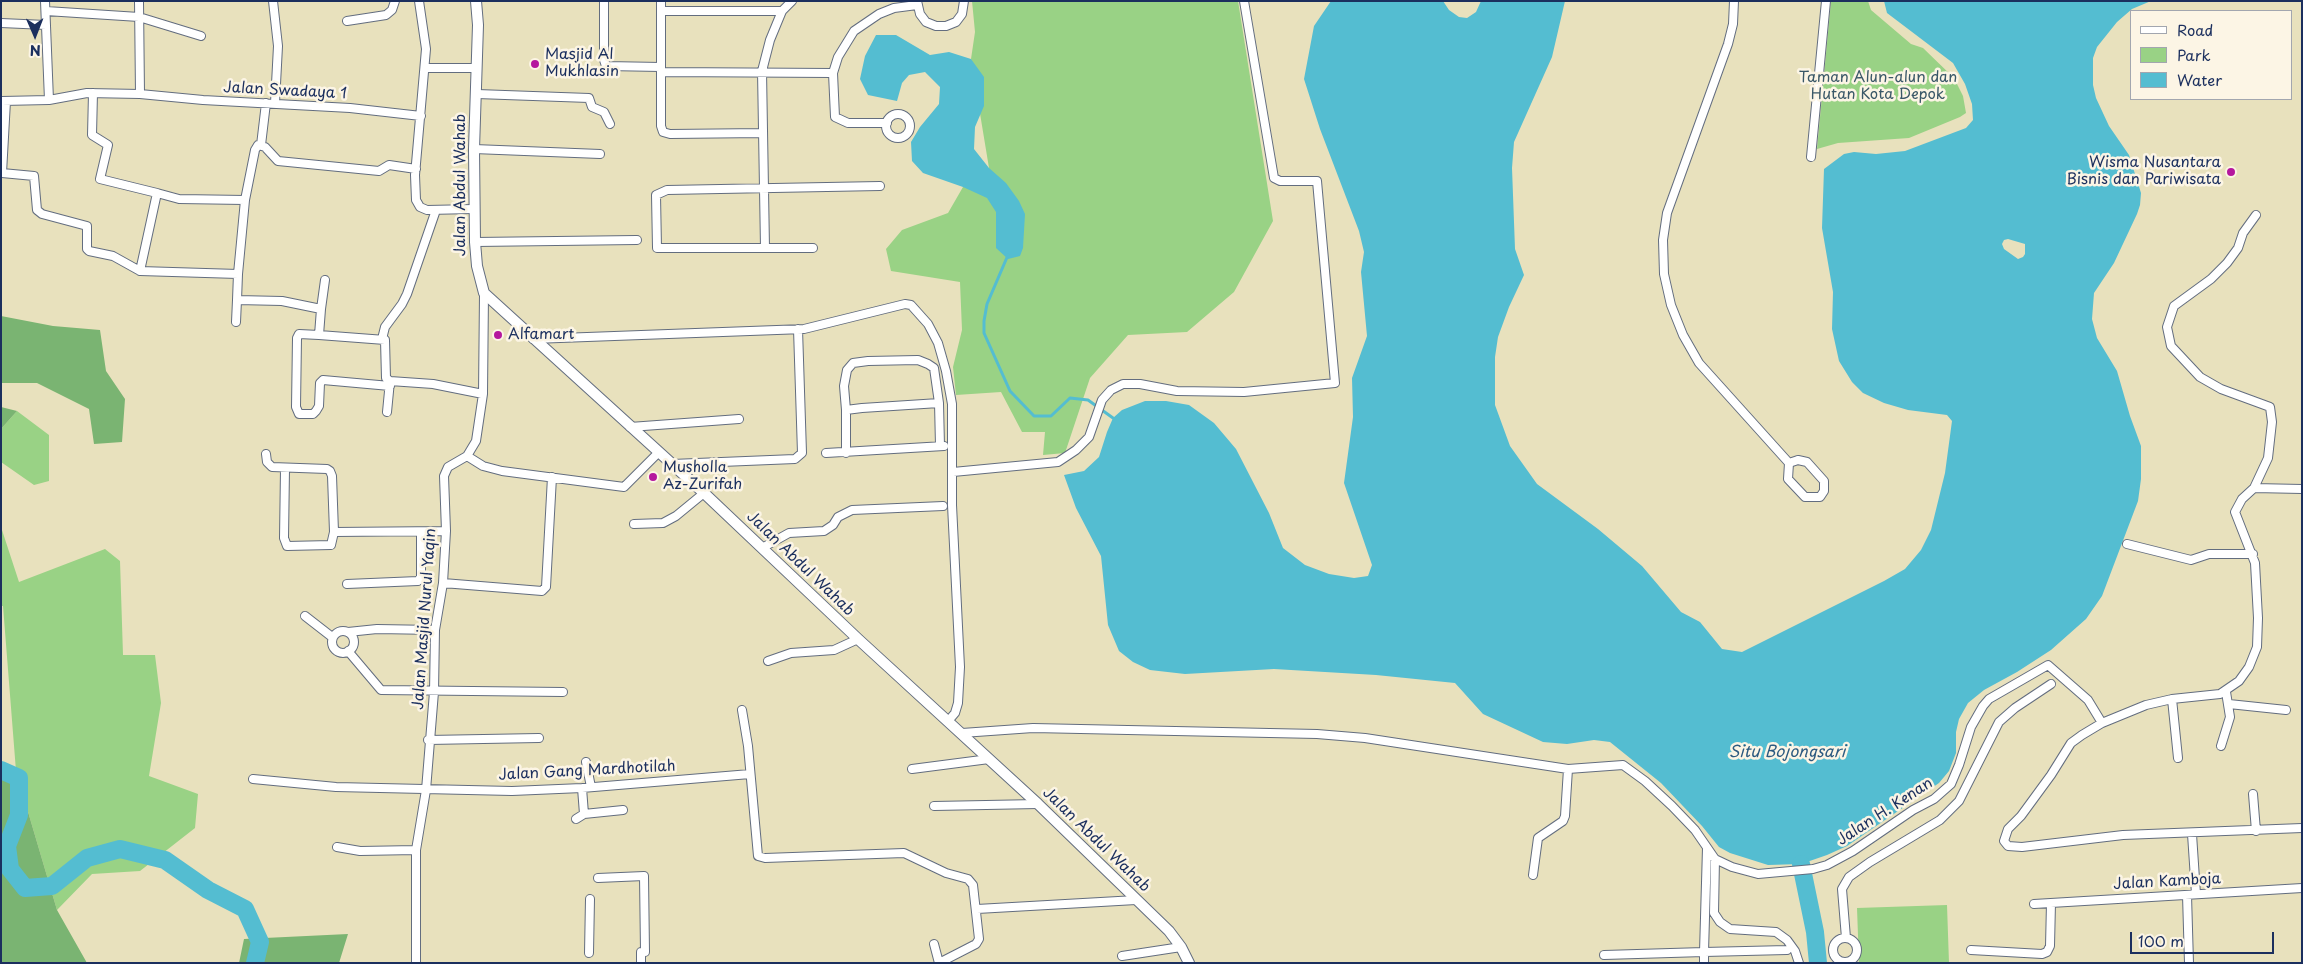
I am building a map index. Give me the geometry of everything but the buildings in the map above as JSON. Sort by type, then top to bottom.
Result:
[{"type":"street","points":[[45,1],[50,100]]},
{"type":"street","points":[[139,1],[140,94]]},
{"type":"street","points":[[273,1],[278,46],[275,103]]},
{"type":"street","points":[[347,21],[386,15],[392,10],[395,1]]},
{"type":"street","points":[[419,1],[425,38],[425,68],[416,169],[418,204],[423,209],[474,209]]},
{"type":"street","name":"Jalan Abdul Wahab","points":[[476,1],[477,94],[474,149],[474,209],[477,266],[484,293],[704,493],[858,639],[949,720],[1038,804],[1169,931],[1181,946],[1189,963]]},
{"type":"street","points":[[604,1],[604,60],[606,66],[662,70],[833,73]]},
{"type":"street","points":[[661,1],[661,126],[663,132],[670,134],[763,133]]},
{"type":"street","points":[[765,248],[762,72],[770,40],[782,11],[792,1]]},
{"type":"street","points":[[887,123],[848,123],[835,117],[833,73],[838,57],[854,31],[878,14],[900,6],[917,3],[920,14],[926,22],[936,26],[946,26],[956,22],[962,14],[964,1]]},
{"type":"street","points":[[953,472],[1058,462],[1089,437],[1102,400],[1111,390],[1123,384],[1140,384],[1177,391],[1244,392],[1335,383],[1317,181],[1280,182],[1274,178],[1244,1]]},
{"type":"street","points":[[1734,1],[1733,24],[1728,44],[1667,213],[1663,240],[1664,274],[1671,305],[1683,335],[1699,363],[1788,463],[1788,479],[1805,497],[1820,496],[1824,491],[1824,481],[1807,462],[1798,460],[1788,463]]},
{"type":"street","points":[[1811,157],[1826,1]]},
{"type":"street","points":[[46,11],[139,17],[201,36]]},
{"type":"street","points":[[661,11],[782,11]]},
{"type":"street","points":[[1,23],[46,25]]},
{"type":"street","points":[[425,68],[477,68]]},
{"type":"street","points":[[93,94],[92,135],[108,145],[100,179],[179,199],[245,200]]},
{"type":"street","name":"Jalan Swadaya 1","points":[[4,101],[50,100],[93,94],[140,94],[203,100],[275,103],[421,116]]},
{"type":"street","points":[[477,94],[589,98],[592,107],[604,112],[610,124]]},
{"type":"street","points":[[4,101],[2,173],[34,176],[37,210],[42,214],[85,225],[88,231],[87,249],[113,256],[140,271],[238,274]]},
{"type":"street","points":[[261,145],[266,103]]},
{"type":"street","points":[[236,322],[238,274],[245,200],[255,150],[258,145],[261,145]]},
{"type":"street","points":[[261,145],[269,150],[272,157],[278,161],[379,171],[389,165],[416,169]]},
{"type":"street","points":[[474,149],[600,154]]},
{"type":"street","points":[[813,248],[660,249],[656,245],[656,195],[658,192],[880,186]]},
{"type":"street","points":[[140,271],[158,193]]},
{"type":"street","points":[[382,339],[390,319],[402,304],[436,210]]},
{"type":"street","points":[[2256,215],[2243,233],[2238,248],[2228,263],[2211,279],[2174,306],[2167,327],[2171,346],[2200,377],[2221,389],[2270,408],[2272,422],[2268,458],[2254,488],[2242,499],[2235,512],[2253,554],[2258,618],[2257,647],[2244,674],[2226,692],[2172,699],[2146,705],[2102,723],[2071,743],[2051,775],[2021,816],[2008,829],[2005,835],[2005,844],[2022,847],[2104,837],[2302,828]]},
{"type":"street","points":[[475,242],[637,240]]},
{"type":"street","points":[[319,335],[325,280]]},
{"type":"street","points":[[484,293],[483,394],[476,441],[467,456],[483,466],[502,471],[624,487],[658,453]]},
{"type":"street","points":[[237,300],[275,300],[321,309]]},
{"type":"street","points":[[533,339],[798,329],[905,304],[911,305],[928,324],[938,343],[946,371],[952,404],[952,513],[960,668],[958,703],[949,720]]},
{"type":"street","points":[[672,464],[794,458],[802,453],[798,329]]},
{"type":"street","points":[[387,412],[390,383],[386,378],[386,343],[382,339],[299,334],[297,338],[296,407],[299,414],[308,415],[316,411],[319,406],[320,382],[323,380],[390,383],[433,384],[483,394]]},
{"type":"street","points":[[846,453],[844,386],[847,370],[853,363],[868,361],[918,360],[934,368],[939,403],[940,446]]},
{"type":"street","points":[[846,410],[939,403]]},
{"type":"street","points":[[630,427],[738,419]]},
{"type":"street","points":[[826,453],[951,446]]},
{"type":"street","points":[[266,454],[268,464],[285,468],[326,469],[330,471],[332,476],[334,532],[331,545],[287,546],[284,538],[285,468]]},
{"type":"street","name":"Jalan Masjid Nurul Yaqin","points":[[416,963],[416,850],[426,790],[428,740],[434,692],[435,630],[443,583],[446,531],[444,476],[448,467],[467,456]]},
{"type":"street","points":[[443,583],[542,591],[546,587],[552,477]]},
{"type":"street","points":[[2254,488],[2302,489]]},
{"type":"street","points":[[634,524],[663,523],[676,516],[704,493]]},
{"type":"street","points":[[762,548],[789,534],[824,531],[833,525],[838,516],[852,510],[943,506]]},
{"type":"street","points":[[334,532],[446,531]]},
{"type":"street","points":[[347,584],[418,581],[421,577],[421,532]]},
{"type":"street","points":[[2127,544],[2191,560],[2209,554],[2253,554]]},
{"type":"street","points":[[305,616],[332,637],[334,648],[340,652],[348,651],[354,642],[348,632]]},
{"type":"street","points":[[332,637],[339,631],[377,629],[435,630]]},
{"type":"street","points":[[768,661],[791,653],[834,650],[858,639]]},
{"type":"street","points":[[348,651],[381,690],[563,692]]},
{"type":"street","name":"Jalan H. Kenan","points":[[1568,769],[1622,765],[1638,775],[1672,806],[1695,830],[1715,858],[1732,867],[1758,874],[1780,873],[1813,869],[1853,851],[1913,810],[1934,799],[1951,784],[1971,727],[1983,706],[1990,699],[2048,665],[2088,700],[2102,723]]},
{"type":"street","points":[[1846,938],[1842,889],[1850,877],[1946,814],[1959,801],[1968,786],[1999,722],[2015,708],[2051,684]]},
{"type":"street","points":[[2221,746],[2230,718],[2226,692]]},
{"type":"street","points":[[2172,699],[2178,758]]},
{"type":"street","points":[[2229,704],[2286,710]]},
{"type":"street","points":[[742,710],[758,856],[765,858],[821,857],[894,853],[910,855],[946,873],[968,879],[973,885],[978,942],[939,963],[934,944]]},
{"type":"street","points":[[962,733],[1013,728],[1041,728],[1331,735],[1568,769],[1565,816],[1563,821],[1538,838],[1533,875]]},
{"type":"street","points":[[428,740],[538,738]]},
{"type":"street","points":[[912,769],[989,759]]},
{"type":"street","points":[[586,762],[591,787]]},
{"type":"street","name":"Jalan Gang Mardhotilah","points":[[253,779],[336,787],[426,790],[582,788],[750,774]]},
{"type":"street","points":[[582,788],[584,814]]},
{"type":"street","points":[[2253,794],[2256,831]]},
{"type":"street","points":[[934,806],[1038,804]]},
{"type":"street","points":[[576,819],[584,814],[623,810]]},
{"type":"street","points":[[2192,834],[2196,894]]},
{"type":"street","points":[[337,847],[360,851],[416,850]]},
{"type":"street","points":[[1704,963],[1707,848]]},
{"type":"street","points":[[1715,858],[1714,913],[1720,922],[1730,929],[1776,932],[1788,940],[1795,951],[1799,963]]},
{"type":"street","points":[[598,878],[644,876],[643,952],[641,963]]},
{"type":"street","name":"Jalan Kamboja","points":[[2034,904],[2302,888]]},
{"type":"street","points":[[2187,895],[2189,963]]},
{"type":"street","points":[[589,953],[590,899]]},
{"type":"street","points":[[976,909],[1136,900]]},
{"type":"street","points":[[1971,950],[2042,954],[2049,950],[2051,903]]},
{"type":"street","points":[[1846,938],[1854,941],[1857,949],[1855,957],[1847,962],[1837,959],[1833,949],[1836,942],[1846,938]]},
{"type":"street","points":[[1122,956],[1181,946]]},
{"type":"street","points":[[1604,955],[1787,950]]},
{"type":"street","points":[[2033,953],[2033,963]]},
{"type":"green space","points":[[972,1],[1238,1],[1273,221],[1234,292],[1187,332],[1128,335],[1090,378],[1065,453],[1043,455],[1045,432],[1022,432],[1001,392],[956,395],[953,367],[962,330],[960,282],[891,271],[886,249],[902,230],[948,213],[963,187],[989,168],[971,59],[975,32]]},
{"type":"green space","name":"Taman Alun-alun dan Hutan Kota Depok","points":[[1831,1],[1868,1],[1871,10],[1911,44],[1923,48],[1954,78],[1963,96],[1966,113],[1909,138],[1838,143],[1817,149]]},
{"type":"green space","points":[[1,316],[53,326],[100,330],[106,371],[125,399],[122,442],[94,444],[89,409],[37,383],[1,383]]},
{"type":"green space","points":[[1,407],[17,411],[1,429]]},
{"type":"green space","points":[[17,411],[49,435],[49,481],[34,485],[1,462],[1,429]]},
{"type":"green space","points":[[1,527],[19,582],[105,549],[120,561],[123,655],[155,655],[161,703],[149,776],[198,794],[195,828],[140,871],[92,874],[57,910],[16,771],[3,606],[1,606]]},
{"type":"green space","points":[[1,766],[16,771],[57,910],[87,963],[1,963]]},
{"type":"green space","points":[[1947,905],[1949,963],[1859,963],[1857,908]]},
{"type":"green space","points":[[348,934],[339,963],[239,963],[244,939]]},
{"type":"water","name":"Situ Bojongsari","points":[[1331,1],[1443,1],[1449,10],[1459,17],[1467,18],[1476,12],[1481,1],[1565,1],[1552,57],[1514,142],[1512,168],[1515,249],[1524,275],[1498,337],[1495,357],[1495,405],[1510,446],[1537,484],[1598,529],[1642,566],[1681,612],[1700,622],[1722,649],[1742,652],[1905,569],[1921,550],[1931,530],[1945,473],[1952,421],[1947,415],[1908,410],[1884,403],[1863,393],[1852,382],[1839,361],[1832,329],[1833,292],[1822,228],[1824,169],[1844,154],[1854,152],[1876,154],[1905,151],[1966,128],[1973,120],[1972,104],[1965,84],[1953,63],[1887,13],[1884,1],[2151,1],[2130,10],[2117,22],[2097,47],[2093,58],[2093,85],[2096,98],[2109,126],[2129,155],[2141,193],[2137,214],[2114,263],[2094,293],[2092,319],[2097,338],[2117,371],[2141,446],[2141,479],[2138,501],[2102,596],[2086,619],[2051,650],[1984,690],[1968,703],[1959,719],[1956,732],[1956,753],[1949,771],[1939,783],[1847,846],[1801,864],[1768,865],[1730,853],[1719,847],[1702,826],[1661,783],[1610,742],[1594,740],[1567,744],[1543,742],[1483,714],[1455,683],[1376,675],[1274,669],[1185,674],[1150,670],[1133,662],[1119,651],[1108,625],[1101,556],[1076,508],[1064,475],[1084,471],[1099,457],[1113,418],[1122,410],[1145,401],[1166,401],[1189,405],[1214,423],[1236,449],[1269,513],[1283,548],[1305,565],[1329,574],[1354,578],[1368,576],[1372,565],[1344,483],[1353,417],[1352,378],[1367,336],[1361,272],[1364,252],[1359,231],[1320,129],[1304,79],[1314,26]],"holes":[[[2008,239],[2025,244],[2025,254],[2018,259],[2004,249],[2002,244],[2004,240]]]},
{"type":"water","points":[[876,35],[896,35],[930,55],[949,52],[971,59],[984,77],[984,106],[975,127],[974,149],[989,168],[1006,183],[1019,201],[1025,214],[1023,248],[1020,256],[1008,259],[996,248],[996,212],[987,198],[963,187],[923,173],[912,161],[911,142],[920,127],[939,104],[940,87],[925,72],[909,75],[902,83],[897,101],[868,95],[860,79],[865,56]]},
{"type":"waterway","points":[[1008,255],[987,304],[984,333],[1010,391],[1034,416],[1051,416],[1070,398],[1088,400],[1113,418]]},
{"type":"waterway","points":[[1,770],[19,778],[19,815],[7,846],[10,869],[25,888],[52,886],[87,858],[120,849],[165,860],[208,890],[245,909],[260,942],[255,963]]},
{"type":"waterway","points":[[1801,864],[1815,932],[1818,963]]},
{"type":"place","name":"Masjid Al Mukhlasin","points":[[535,64]]},
{"type":"place","name":"Wisma Nusantara Bisnis dan Pariwisata","points":[[2231,172]]},
{"type":"place","name":"Alfamart","points":[[498,335]]},
{"type":"place","name":"Musholla Az-Zurifah","points":[[653,477]]}]
